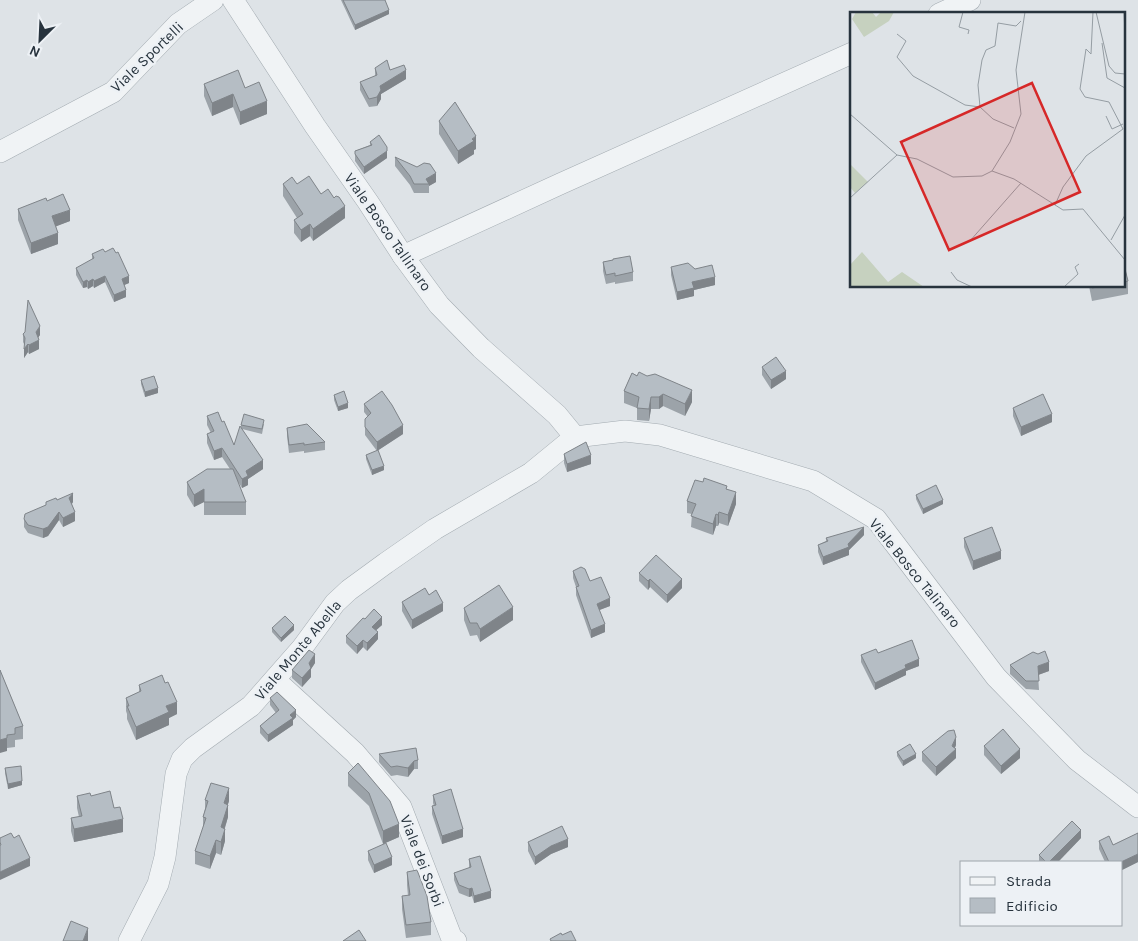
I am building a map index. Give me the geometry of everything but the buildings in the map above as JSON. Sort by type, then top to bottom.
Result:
[{"type":"street","name":"Viale Sportelli","points":[[0,152],[113,92],[178,24],[213,0]]},
{"type":"street","name":"Viale Bosco Tallinaro","points":[[234,0],[282,78],[403,256],[439,305],[481,348],[557,416],[575,437]]},
{"type":"street","points":[[943,12],[970,0]]},
{"type":"street","points":[[403,256],[850,54]]},
{"type":"street","name":"Viale Bosco Talinaro","points":[[575,437],[625,431],[660,435],[813,481],[876,519],[996,677],[1077,760],[1138,806]]},
{"type":"street","name":"Viale Monte Abella","points":[[129,941],[158,884],[165,857],[176,774],[182,759],[192,748],[251,706],[302,648],[329,611],[349,590],[435,529],[531,473],[575,437]]},
{"type":"street","name":"Viale dei Sorbi","points":[[275,680],[355,753],[401,807],[453,940]]}]
